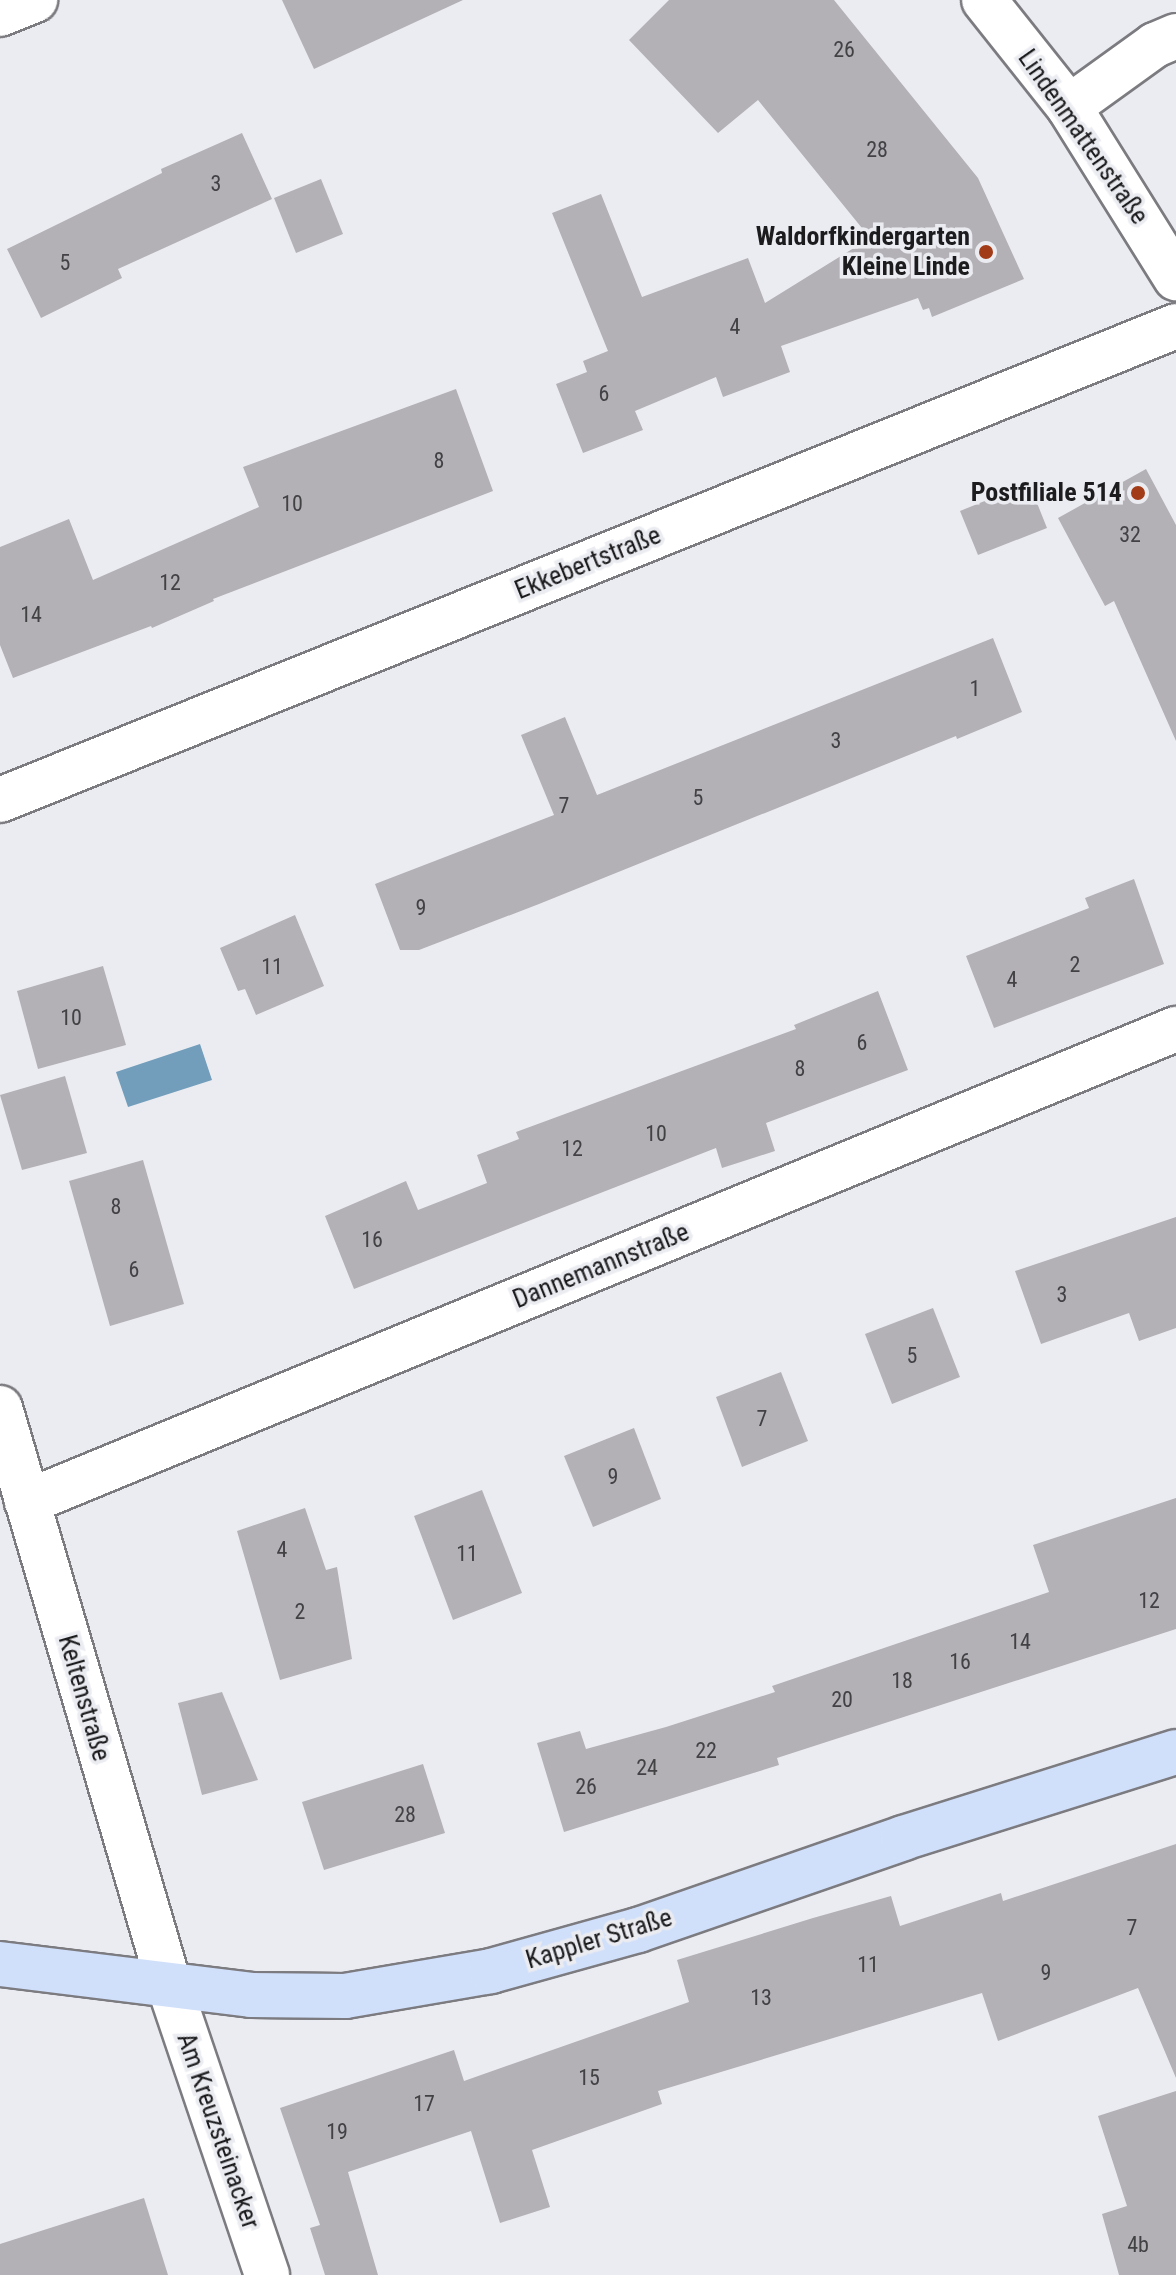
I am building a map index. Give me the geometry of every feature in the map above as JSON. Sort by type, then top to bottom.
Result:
[{"type":"street","points":[[0,14],[35,0]]},
{"type":"street","name":"Lindenmattenstraße","points":[[984,0],[1069,107],[1176,278]]},
{"type":"street","points":[[1069,107],[1155,45],[1176,36]]},
{"type":"street","name":"Ekkebertstraße","points":[[0,800],[1176,326]]},
{"type":"street","name":"Dannemannstraße","points":[[27,1502],[1176,1029]]},
{"type":"street","name":"Keltenstraße","points":[[0,1408],[170,1988]]},
{"type":"street","name":"Kappler Straße","points":[[0,1964],[170,1988],[251,1995],[345,1996],[491,1971],[638,1930],[903,1838],[1174,1760]]},
{"type":"street","name":"Am Kreuzsteinacker","points":[[170,1988],[267,2275]]},
{"type":"water","points":[[200,1044],[212,1080],[128,1107],[116,1072]]},
{"type":"building","points":[[282,0],[463,0],[314,69]]},
{"type":"building","points":[[669,0],[834,0],[978,178],[1024,279],[932,317],[929,308],[923,310],[918,298],[781,346],[790,372],[723,397],[716,377],[635,411],[643,430],[583,453],[556,384],[587,372],[583,361],[608,351],[552,213],[601,194],[642,297],[748,258],[765,303],[870,238],[758,100],[718,133],[629,40]]},
{"type":"building","points":[[242,133],[272,199],[118,269],[122,278],[41,318],[7,249],[162,173],[161,169]]},
{"type":"building","points":[[321,179],[343,234],[296,253],[274,198]]},
{"type":"building","points":[[456,389],[493,491],[213,599],[152,628],[13,678],[0,645],[0,547],[69,519],[93,580],[259,507],[243,467]]},
{"type":"building","points":[[1146,469],[1176,525],[1176,741],[1114,601],[1105,606],[1058,518]]},
{"type":"building","points":[[1029,483],[1047,528],[978,555],[960,511]]},
{"type":"building","points":[[993,638],[1022,712],[419,950],[400,950],[375,884],[554,815],[521,735],[565,717],[597,795]]},
{"type":"building","points":[[1134,879],[1164,964],[994,1028],[966,956],[1089,908],[1085,898]]},
{"type":"building","points":[[295,915],[324,986],[256,1015],[245,989],[238,991],[220,948]]},
{"type":"building","points":[[103,966],[126,1045],[38,1069],[17,991]]},
{"type":"building","points":[[878,991],[908,1070],[766,1123],[775,1151],[722,1168],[716,1148],[354,1289],[325,1216],[406,1181],[418,1210],[487,1183],[477,1155],[519,1139],[516,1132],[796,1029],[794,1025]]},
{"type":"building","points":[[65,1076],[87,1153],[22,1170],[0,1095]]},
{"type":"building","points":[[143,1160],[184,1304],[110,1326],[69,1181]]},
{"type":"building","points":[[1176,1217],[1176,1328],[1139,1341],[1129,1313],[1041,1344],[1015,1271]]},
{"type":"building","points":[[933,1308],[960,1377],[892,1404],[865,1334]]},
{"type":"building","points":[[781,1372],[808,1441],[742,1467],[716,1397]]},
{"type":"building","points":[[634,1428],[661,1499],[593,1527],[564,1456]]},
{"type":"building","points":[[482,1490],[522,1593],[453,1620],[414,1516]]},
{"type":"building","points":[[1176,1498],[1176,1629],[777,1758],[779,1765],[564,1832],[537,1743],[580,1731],[586,1749],[666,1727],[775,1692],[772,1686],[1049,1592],[1033,1545]]},
{"type":"building","points":[[305,1508],[326,1570],[337,1567],[352,1659],[280,1680],[237,1531]]},
{"type":"building","points":[[222,1692],[258,1780],[202,1795],[178,1703]]},
{"type":"building","points":[[423,1764],[445,1833],[324,1870],[302,1802]]},
{"type":"building","points":[[1176,1844],[1176,2078],[1138,1988],[998,2041],[982,1993],[658,2091],[662,2104],[532,2150],[550,2207],[500,2223],[471,2131],[348,2172],[378,2275],[325,2275],[310,2228],[320,2225],[280,2108],[454,2050],[464,2081],[689,2002],[677,1960],[813,1918],[891,1896],[900,1926],[1001,1893],[1003,1901]]},
{"type":"building","points":[[1176,2091],[1176,2275],[1119,2275],[1102,2214],[1127,2206],[1098,2116]]},
{"type":"building","points":[[144,2198],[168,2275],[0,2275],[0,2244]]},
{"type":"place","name":"Waldorfkindergarten Kleine Linde","points":[[986,252]]},
{"type":"place","name":"Postfiliale 514","points":[[1138,493]]}]
